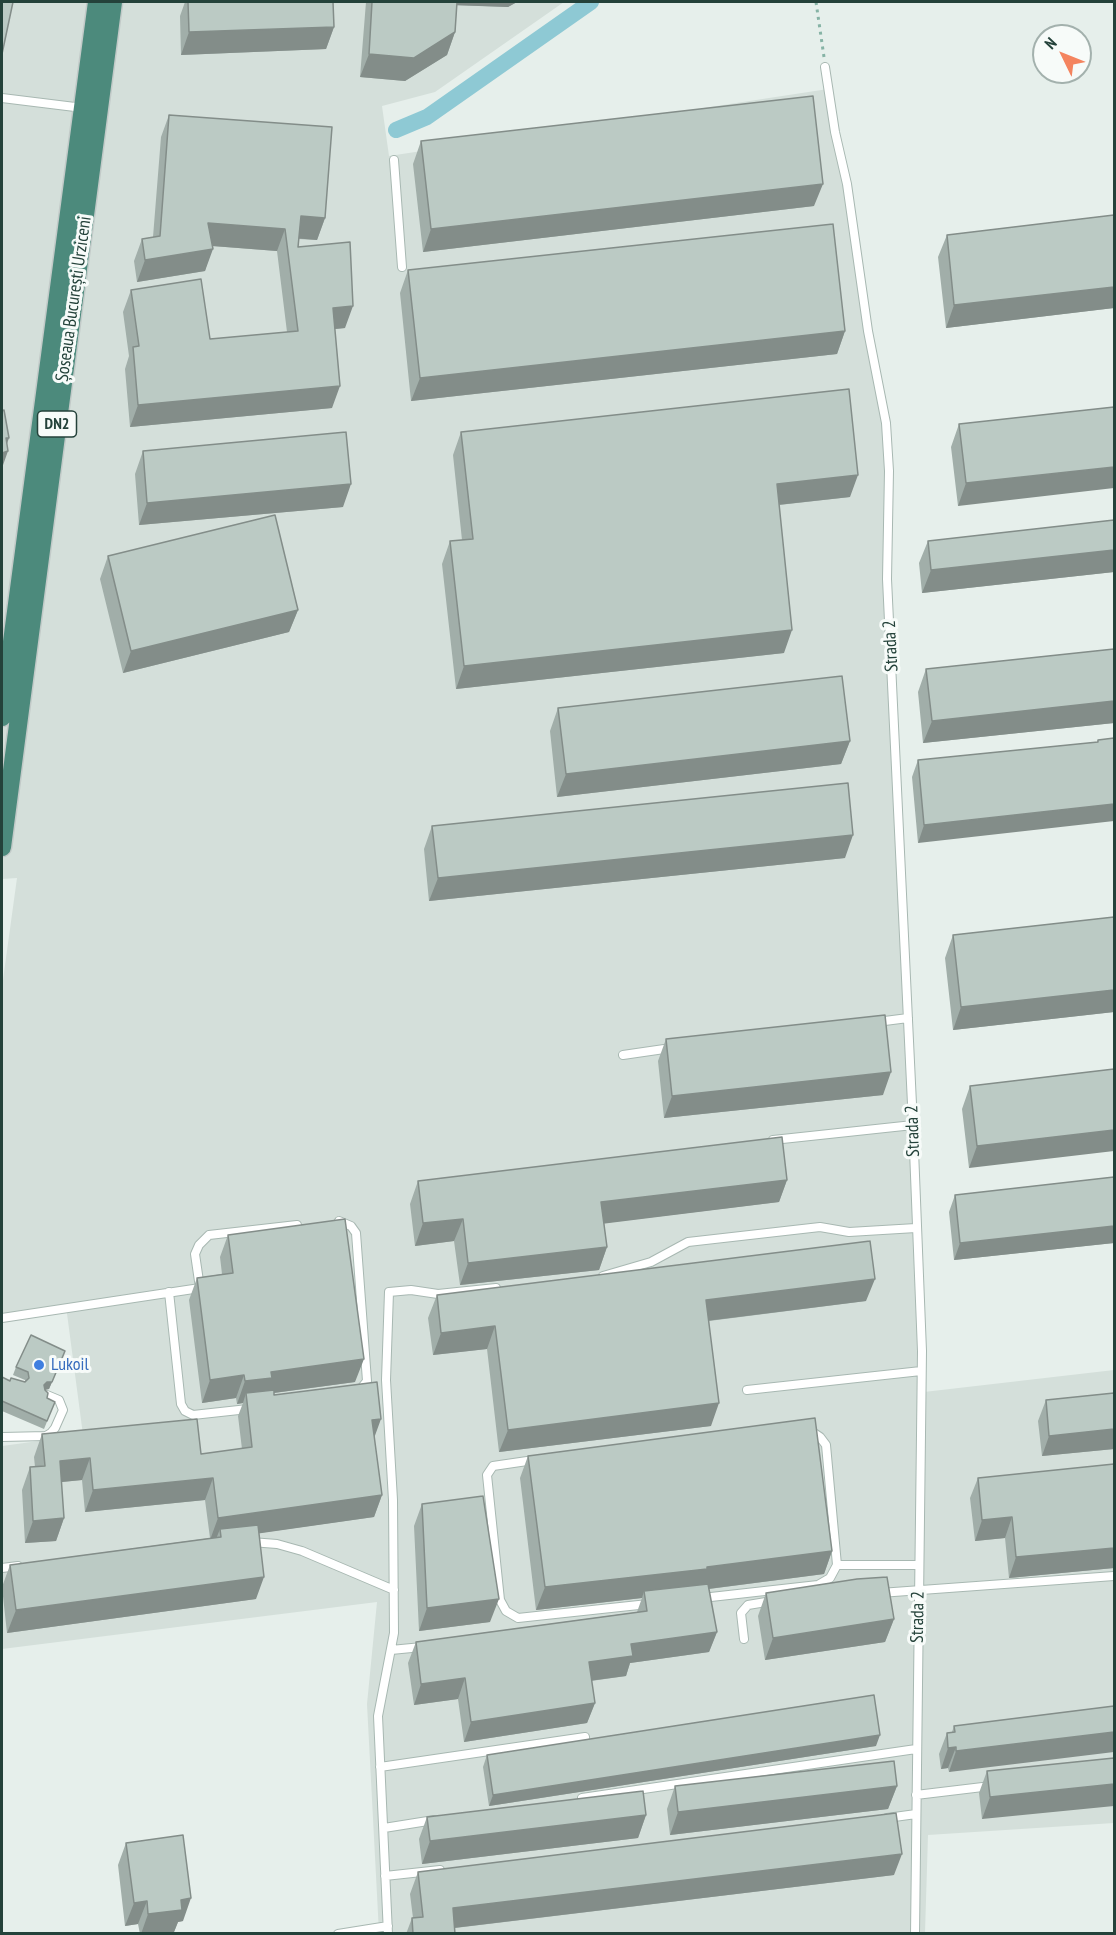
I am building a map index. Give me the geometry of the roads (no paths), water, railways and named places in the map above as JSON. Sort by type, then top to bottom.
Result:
[{"type":"highway","name":"Șoseaua București Urziceni","points":[[2,717],[97,2]]},
{"type":"highway","name":"Șoseaua București Urziceni","points":[[2,847],[113,2]]},
{"type":"lane","name":"Strada 2","points":[[825,68],[835,132],[847,184],[868,331],[886,423],[889,471],[887,579],[913,1125],[921,1371],[915,1934]]},
{"type":"lane","points":[[2,98],[82,108]]},
{"type":"lane","points":[[394,160],[402,267]]},
{"type":"lane","points":[[872,1023],[908,1018]]},
{"type":"lane","points":[[623,1055],[682,1047]]},
{"type":"lane","points":[[763,1141],[913,1125]]},
{"type":"lane","points":[[327,1222],[339,1221],[351,1226],[356,1233],[367,1381],[352,1396]]},
{"type":"lane","points":[[2,1318],[200,1288],[195,1254],[199,1245],[209,1235],[303,1225]]},
{"type":"lane","points":[[593,1277],[651,1262],[688,1242],[820,1227],[849,1232],[916,1228]]},
{"type":"lane","points":[[338,1934],[388,1930],[378,1716],[394,1633],[393,1500],[386,1380],[389,1292],[411,1290],[438,1294],[509,1286]]},
{"type":"lane","points":[[169,1292],[181,1404],[185,1411],[193,1416],[261,1407]]},
{"type":"lane","points":[[747,1390],[921,1371]]},
{"type":"lane","points":[[2,1437],[46,1436],[56,1428],[63,1410],[59,1400],[47,1395]]},
{"type":"lane","points":[[691,1599],[818,1585],[830,1578],[837,1565],[826,1446],[820,1437],[811,1431],[800,1432]]},
{"type":"lane","points":[[548,1459],[493,1466],[487,1475],[500,1599],[506,1611],[518,1618],[656,1603]]},
{"type":"lane","points":[[239,1543],[277,1544],[302,1551],[394,1590]]},
{"type":"lane","points":[[2,1568],[24,1565]]},
{"type":"lane","points":[[837,1565],[919,1565]]},
{"type":"lane","points":[[874,1593],[1114,1576]]},
{"type":"lane","points":[[744,1639],[741,1613],[748,1605],[784,1600]]},
{"type":"lane","points":[[391,1650],[436,1646]]},
{"type":"lane","points":[[380,1767],[585,1737]]},
{"type":"lane","points":[[574,1800],[916,1749]]},
{"type":"lane","points":[[916,1795],[998,1785]]},
{"type":"lane","points":[[881,1818],[916,1814]]},
{"type":"lane","points":[[384,1828],[444,1819]]},
{"type":"lane","points":[[385,1876],[444,1869]]},
{"type":"waterway","points":[[396,130],[427,117],[591,2]]},
{"type":"place","name":"Lukoil","points":[[39,1365]]}]
